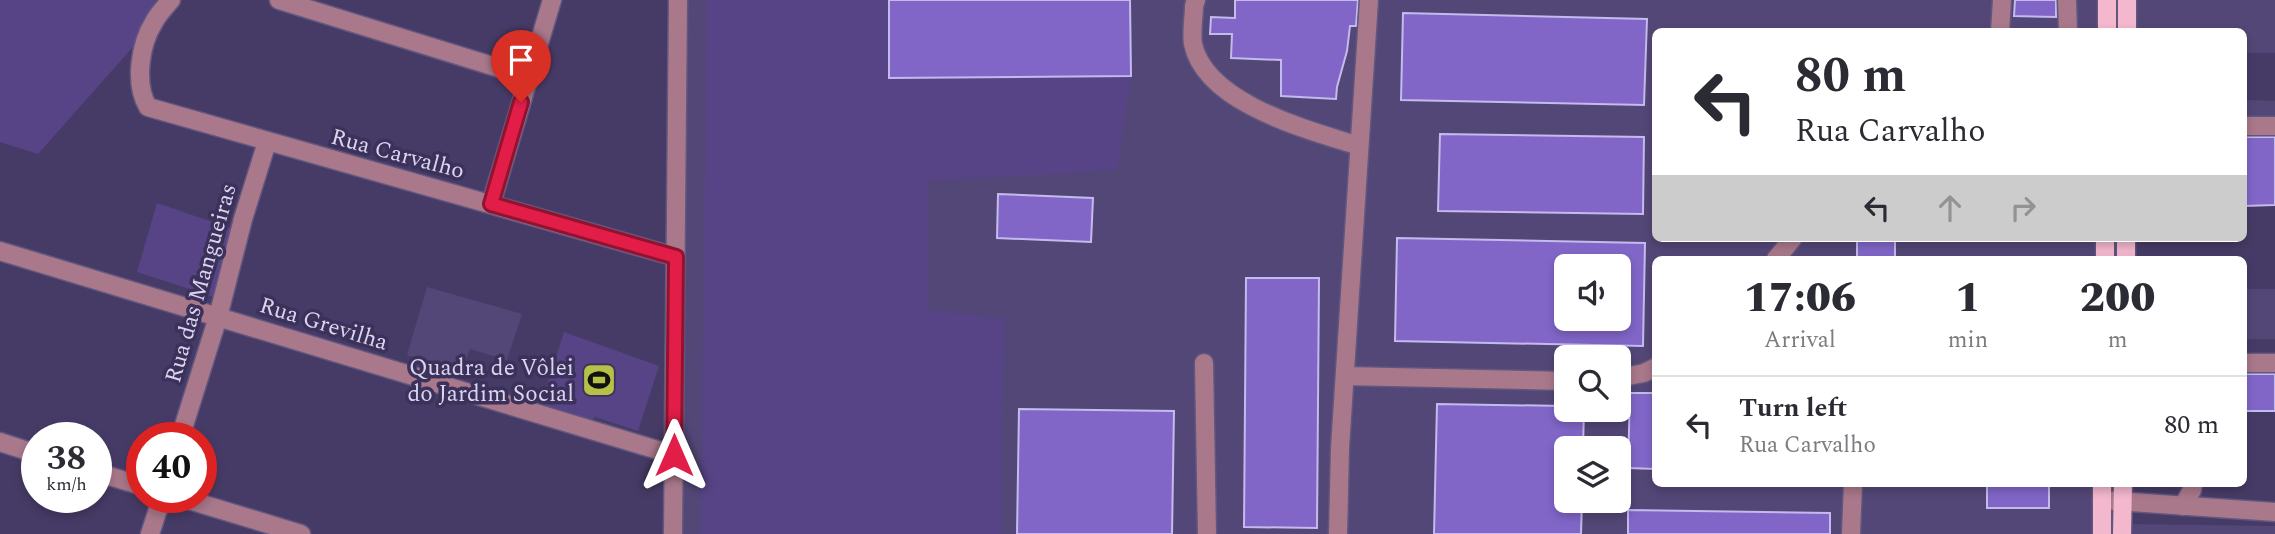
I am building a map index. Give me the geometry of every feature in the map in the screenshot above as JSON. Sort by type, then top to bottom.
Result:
[{"type":"main road","points":[[2107,0],[2107,25],[2127,25],[2127,0]]},
{"type":"main road","points":[[2102,491],[2102,534]]},
{"type":"main road","points":[[2122,534],[2123,492]]},
{"type":"street","name":"Rua Carvalho","points":[[171,0],[153,22],[141,61],[143,98],[148,107],[676,257]]},
{"type":"street","points":[[279,0],[528,77]]},
{"type":"street","points":[[491,204],[552,0]]},
{"type":"street","points":[[673,534],[678,0]]},
{"type":"street","points":[[1196,0],[1194,45],[1208,74],[1235,97],[1286,122],[1359,146]]},
{"type":"street","points":[[1338,534],[1340,448],[1369,0]]},
{"type":"street","points":[[2000,28],[2002,0]]},
{"type":"street","points":[[2067,0],[2068,28]]},
{"type":"street","points":[[2247,126],[2275,126]]},
{"type":"street","name":"Rua das Mangueiras","points":[[185,422],[218,317],[243,219],[267,142]]},
{"type":"street","points":[[1778,256],[1790,242]]},
{"type":"street","name":"Rua Grevilha","points":[[0,251],[674,455]]},
{"type":"street","points":[[1204,363],[1207,534]]},
{"type":"street","points":[[2247,363],[2275,363]]},
{"type":"street","points":[[1631,376],[1652,368]]},
{"type":"street","points":[[1345,376],[1554,381]]},
{"type":"street","points":[[0,442],[21,449]]},
{"type":"street","points":[[1852,534],[1853,487]]},
{"type":"street","points":[[2183,506],[2192,487]]},
{"type":"street","points":[[2102,491],[2123,492],[2183,506],[2275,512]]},
{"type":"street","points":[[217,509],[300,534]]},
{"type":"street","points":[[150,534],[157,513]]},
{"type":"shaded area","points":[[0,0],[171,0],[146,40],[132,48],[38,154],[0,142]]},
{"type":"shaded area","points":[[678,0],[2108,0],[2107,28],[1652,28],[1652,242],[2105,242],[2105,256],[1652,256],[1652,487],[2102,487],[2102,534],[673,534]]},
{"type":"shaded area","points":[[707,0],[889,0],[890,78],[1131,76],[1117,170],[928,181],[928,310],[1004,319],[1001,534],[701,534]]},
{"type":"shaded area","points":[[2127,0],[2275,0],[2275,53],[2247,53],[2247,28],[2127,28]]},
{"type":"shaded area","points":[[2247,100],[2275,101],[2275,205],[2247,206]]},
{"type":"shaded area","points":[[157,203],[236,230],[214,297],[137,272]]},
{"type":"shaded area","points":[[427,287],[522,314],[507,360],[470,349],[461,372],[407,355]]},
{"type":"shaded area","points":[[2247,289],[2275,289],[2275,339],[2247,339]]},
{"type":"shaded area","points":[[564,332],[659,366],[638,431],[595,417],[592,421],[541,405]]},
{"type":"shaded area","points":[[2122,524],[2275,526],[2275,534],[2122,534]]},
{"type":"building","points":[[889,0],[1130,0],[1131,76],[889,78]]},
{"type":"building","points":[[1235,0],[1358,0],[1356,26],[1350,26],[1336,99],[1281,96],[1281,60],[1231,58],[1232,34],[1210,34],[1211,17],[1235,18]]},
{"type":"building","points":[[2015,0],[2056,0],[2056,17],[2014,16]]},
{"type":"building","points":[[1403,13],[1647,19],[1644,105],[1401,100]]},
{"type":"building","points":[[1440,134],[1644,137],[1643,214],[1438,211]]},
{"type":"building","points":[[2247,137],[2275,137],[2275,205],[2247,206]]},
{"type":"building","points":[[998,194],[1093,198],[1091,242],[997,238]]},
{"type":"building","points":[[1397,238],[1645,243],[1643,346],[1395,341]]},
{"type":"building","points":[[1857,242],[1895,242],[1895,256],[1857,256]]},
{"type":"building","points":[[1246,278],[1319,278],[1317,528],[1244,527]]},
{"type":"building","points":[[2247,374],[2275,374],[2275,411],[2247,411]]},
{"type":"building","points":[[1631,393],[1652,393],[1652,469],[1631,468],[1631,436],[1629,436]]},
{"type":"building","points":[[1437,404],[1554,406],[1554,422],[1584,422],[1583,436],[1554,436],[1554,513],[1582,513],[1581,534],[1434,534]]},
{"type":"building","points":[[1019,409],[1174,411],[1172,534],[1017,534]]},
{"type":"building","points":[[1987,487],[2049,487],[2049,508],[1987,508]]},
{"type":"building","points":[[1631,510],[1830,513],[1830,534],[1628,534],[1628,513],[1631,513]]},
{"type":"place","name":"Quadra de Vôlei do Jardim Social","points":[[599,380]]},
{"type":"route","points":[[521,102],[491,204],[676,257],[674,455]]}]
